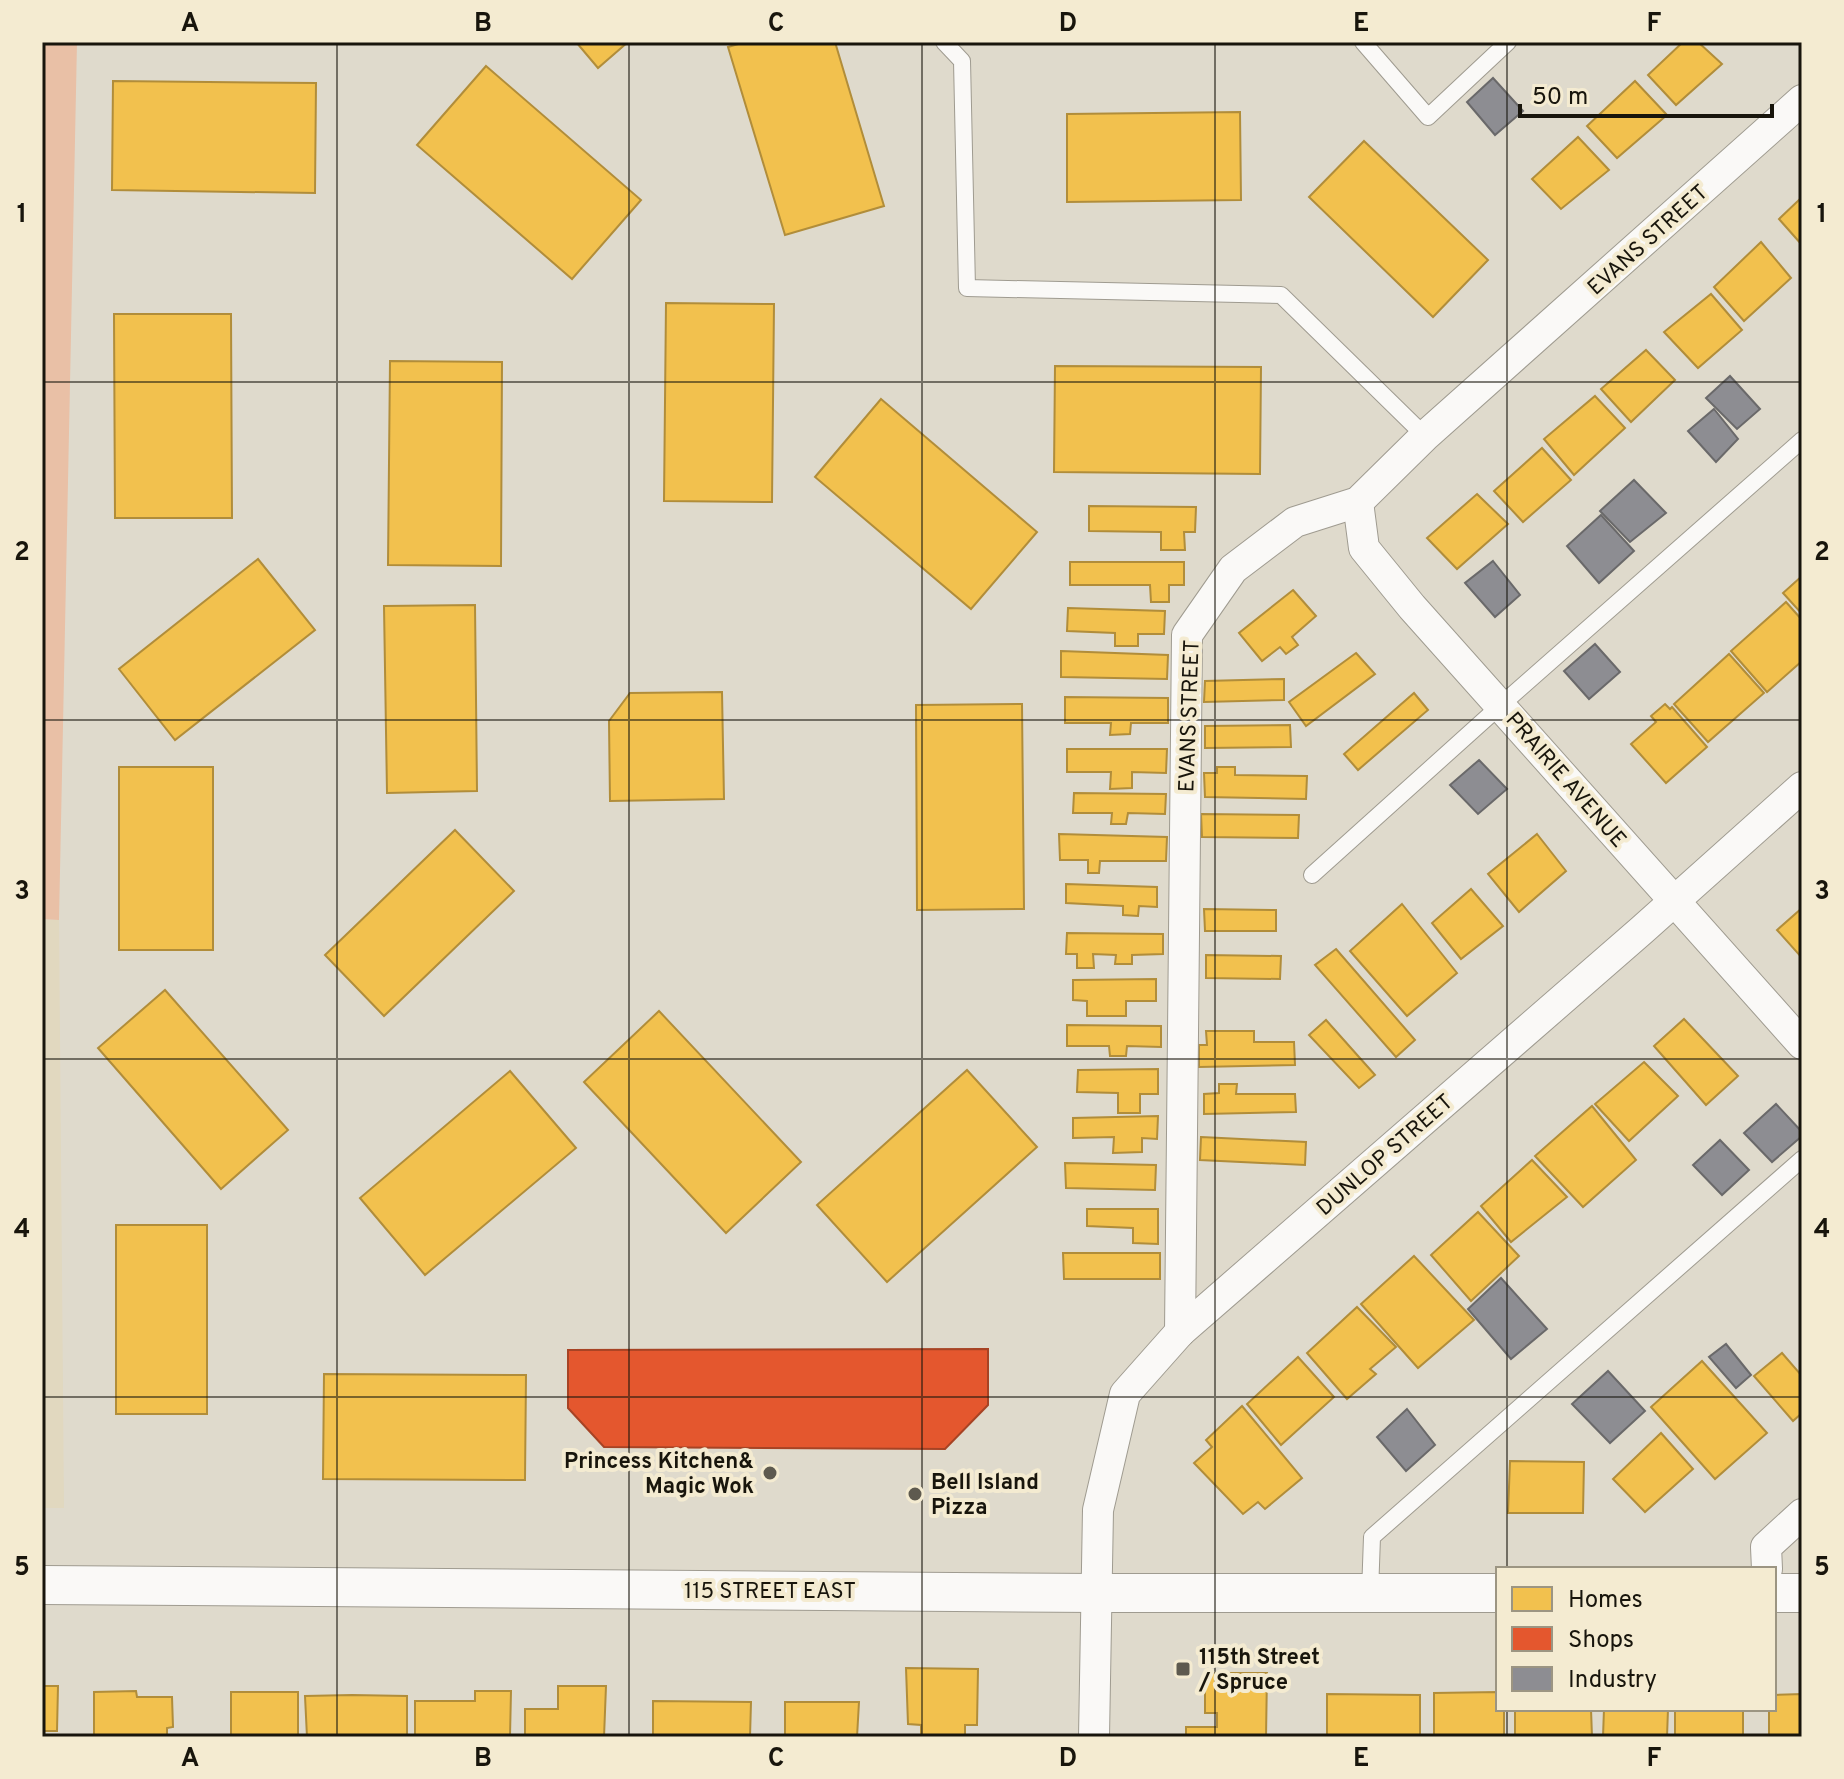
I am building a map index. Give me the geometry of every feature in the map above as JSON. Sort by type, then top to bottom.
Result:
[{"type":"street","name":"EVANS STREET","points":[[1180,1332],[1187,635],[1233,569],[1295,522],[1358,502],[1425,436],[1802,100]]},
{"type":"street","name":"PRAIRIE AVENUE","points":[[1358,502],[1364,548],[1412,607],[1802,1044]]},
{"type":"street","name":"DUNLOP STREET","points":[[1094,1737],[1098,1510],[1125,1394],[1180,1332],[1802,787]]},
{"type":"street","points":[[1767,1567],[1766,1547],[1802,1514]]},
{"type":"street","name":"115 STREET EAST","points":[[42,1585],[1496,1593]]},
{"type":"street","points":[[1776,1593],[1802,1593]]},
{"type":"lane","points":[[944,42],[962,61]]},
{"type":"lane","points":[[963,42],[967,288],[1281,295],[1425,436]]},
{"type":"lane","points":[[1363,42],[1428,117],[1508,42]]},
{"type":"lane","points":[[1312,875],[1802,440]]},
{"type":"lane","points":[[1370,1593],[1372,1537],[1802,1159]]},
{"type":"shaded area","points":[[42,42],[77,42],[59,920],[42,919]]},
{"type":"shaded area","points":[[42,919],[59,920],[64,1508],[42,1508]]},
{"type":"building: Homes","points":[[576,42],[628,42],[598,68]]},
{"type":"building: Homes","points":[[745,42],[835,42],[884,206],[785,235],[728,47]]},
{"type":"building: Homes","points":[[1683,42],[1698,42],[1722,64],[1676,105],[1648,75]]},
{"type":"building: Homes","points":[[486,66],[641,200],[572,279],[417,145]]},
{"type":"building: Homes","points":[[113,81],[316,83],[315,193],[112,190]]},
{"type":"building: Homes","points":[[1635,81],[1667,115],[1617,158],[1587,126]]},
{"type":"building: Homes","points":[[1240,112],[1241,200],[1067,202],[1067,114]]},
{"type":"building: Homes","points":[[1578,137],[1609,170],[1561,209],[1532,179]]},
{"type":"building: Homes","points":[[1364,141],[1488,260],[1433,317],[1309,197]]},
{"type":"building: Homes","points":[[1802,197],[1802,245],[1779,219]]},
{"type":"building: Homes","points":[[1761,242],[1791,278],[1744,321],[1714,287]]},
{"type":"building: Homes","points":[[1711,294],[1742,330],[1698,368],[1664,332]]},
{"type":"building: Homes","points":[[666,303],[774,304],[772,502],[664,501]]},
{"type":"building: Homes","points":[[114,314],[231,314],[232,518],[115,518]]},
{"type":"building: Homes","points":[[1646,350],[1675,380],[1631,422],[1601,389]]},
{"type":"building: Homes","points":[[390,361],[502,362],[501,566],[388,565]]},
{"type":"building: Homes","points":[[1055,366],[1261,367],[1260,474],[1054,472]]},
{"type":"building: Homes","points":[[1595,396],[1625,428],[1574,475],[1544,439]]},
{"type":"building: Homes","points":[[881,399],[1037,532],[971,609],[815,477]]},
{"type":"building: Homes","points":[[1542,448],[1571,480],[1523,522],[1494,491]]},
{"type":"building: Homes","points":[[1477,494],[1508,524],[1457,569],[1427,538]]},
{"type":"building: Homes","points":[[1089,506],[1196,507],[1195,532],[1184,532],[1185,550],[1161,550],[1161,532],[1089,531]]},
{"type":"building: Homes","points":[[258,559],[315,630],[175,740],[119,669]]},
{"type":"building: Homes","points":[[1070,562],[1184,562],[1184,585],[1169,585],[1169,602],[1151,602],[1150,585],[1070,585]]},
{"type":"building: Homes","points":[[1802,576],[1802,614],[1783,593]]},
{"type":"building: Homes","points":[[1293,590],[1316,616],[1292,637],[1298,645],[1286,654],[1280,647],[1262,661],[1239,633]]},
{"type":"building: Homes","points":[[1786,602],[1802,620],[1802,661],[1767,692],[1731,651]]},
{"type":"building: Homes","points":[[475,605],[477,791],[387,793],[384,606]]},
{"type":"building: Homes","points":[[1068,608],[1165,611],[1164,634],[1138,634],[1138,646],[1115,646],[1115,633],[1067,631]]},
{"type":"building: Homes","points":[[1061,651],[1168,655],[1167,679],[1061,677]]},
{"type":"building: Homes","points":[[1356,653],[1375,674],[1306,726],[1289,702]]},
{"type":"building: Homes","points":[[1729,654],[1764,693],[1708,742],[1674,704]]},
{"type":"building: Homes","points":[[1284,679],[1284,700],[1204,702],[1205,681]]},
{"type":"building: Homes","points":[[722,692],[724,799],[610,801],[609,721],[630,693]]},
{"type":"building: Homes","points":[[1414,693],[1428,710],[1358,770],[1344,754]]},
{"type":"building: Homes","points":[[1065,697],[1168,698],[1168,723],[1131,723],[1130,734],[1110,735],[1111,723],[1065,723]]},
{"type":"building: Homes","points":[[1022,704],[1024,909],[917,910],[916,705]]},
{"type":"building: Homes","points":[[1665,704],[1670,709],[1672,707],[1707,747],[1666,783],[1631,744],[1656,722],[1651,716]]},
{"type":"building: Homes","points":[[1290,725],[1291,747],[1205,748],[1205,726]]},
{"type":"building: Homes","points":[[1067,749],[1167,749],[1166,773],[1132,772],[1132,788],[1110,789],[1111,772],[1067,772]]},
{"type":"building: Homes","points":[[119,767],[213,767],[213,950],[119,950]]},
{"type":"building: Homes","points":[[1217,767],[1235,767],[1235,775],[1307,776],[1306,799],[1205,797],[1204,773],[1217,773]]},
{"type":"building: Homes","points":[[1074,793],[1166,794],[1165,814],[1128,813],[1126,824],[1111,824],[1112,813],[1073,813]]},
{"type":"building: Homes","points":[[1201,814],[1299,815],[1298,838],[1202,837]]},
{"type":"building: Homes","points":[[455,830],[514,891],[384,1016],[325,955]]},
{"type":"building: Homes","points":[[1059,834],[1167,837],[1166,861],[1100,861],[1099,873],[1088,873],[1088,860],[1060,860]]},
{"type":"building: Homes","points":[[1537,834],[1566,871],[1519,912],[1488,874]]},
{"type":"building: Homes","points":[[1066,884],[1157,887],[1157,907],[1139,906],[1138,916],[1123,915],[1123,906],[1066,903]]},
{"type":"building: Homes","points":[[1471,889],[1503,926],[1461,959],[1432,923]]},
{"type":"building: Homes","points":[[1402,904],[1457,973],[1407,1016],[1350,951]]},
{"type":"building: Homes","points":[[1802,908],[1802,958],[1777,930]]},
{"type":"building: Homes","points":[[1204,909],[1276,910],[1276,931],[1205,931]]},
{"type":"building: Homes","points":[[1067,933],[1163,934],[1163,954],[1132,955],[1132,964],[1115,964],[1116,955],[1093,954],[1094,968],[1077,968],[1077,954],[1066,954]]},
{"type":"building: Homes","points":[[1336,949],[1415,1040],[1396,1057],[1315,965]]},
{"type":"building: Homes","points":[[1206,955],[1281,956],[1280,979],[1206,978]]},
{"type":"building: Homes","points":[[1156,979],[1156,1001],[1126,1001],[1126,1016],[1087,1016],[1087,1001],[1073,1000],[1073,980]]},
{"type":"building: Homes","points":[[165,990],[288,1130],[221,1189],[98,1048]]},
{"type":"building: Homes","points":[[659,1011],[801,1162],[726,1233],[584,1082]]},
{"type":"building: Homes","points":[[1684,1019],[1738,1076],[1706,1105],[1654,1046]]},
{"type":"building: Homes","points":[[1326,1020],[1375,1075],[1359,1088],[1309,1035]]},
{"type":"building: Homes","points":[[1067,1025],[1161,1026],[1161,1047],[1127,1046],[1126,1056],[1110,1056],[1109,1046],[1067,1046]]},
{"type":"building: Homes","points":[[1206,1031],[1254,1031],[1254,1042],[1294,1042],[1295,1065],[1199,1067],[1199,1045],[1207,1045]]},
{"type":"building: Homes","points":[[1644,1062],[1678,1096],[1629,1141],[1595,1104]]},
{"type":"building: Homes","points":[[1158,1069],[1158,1094],[1140,1094],[1140,1113],[1118,1113],[1118,1093],[1077,1092],[1078,1070]]},
{"type":"building: Homes","points":[[967,1070],[1037,1147],[887,1282],[817,1205]]},
{"type":"building: Homes","points":[[510,1071],[576,1148],[425,1275],[360,1198]]},
{"type":"building: Homes","points":[[1219,1084],[1237,1084],[1236,1094],[1295,1094],[1296,1112],[1204,1114],[1204,1094],[1219,1093]]},
{"type":"building: Homes","points":[[1592,1106],[1636,1160],[1583,1207],[1535,1156]]},
{"type":"building: Homes","points":[[1158,1116],[1157,1139],[1142,1138],[1142,1152],[1113,1153],[1114,1137],[1073,1138],[1073,1118]]},
{"type":"building: Homes","points":[[1201,1137],[1306,1142],[1305,1165],[1200,1160]]},
{"type":"building: Homes","points":[[1532,1160],[1567,1197],[1511,1242],[1481,1206]]},
{"type":"building: Homes","points":[[1065,1163],[1156,1165],[1155,1190],[1066,1188]]},
{"type":"building: Homes","points":[[1087,1209],[1158,1209],[1158,1244],[1133,1243],[1133,1228],[1087,1226]]},
{"type":"building: Homes","points":[[1478,1212],[1519,1256],[1471,1301],[1431,1255]]},
{"type":"building: Homes","points":[[116,1225],[207,1225],[207,1414],[116,1414]]},
{"type":"building: Homes","points":[[1063,1253],[1160,1253],[1160,1279],[1064,1279]]},
{"type":"building: Homes","points":[[1414,1256],[1474,1320],[1418,1368],[1361,1304]]},
{"type":"building: Homes","points":[[1357,1307],[1396,1347],[1370,1369],[1376,1374],[1347,1399],[1307,1353]]},
{"type":"building: Homes","points":[[1782,1353],[1802,1376],[1802,1413],[1793,1421],[1754,1376]]},
{"type":"building: Homes","points":[[1298,1357],[1334,1397],[1281,1445],[1247,1404]]},
{"type":"building: Homes","points":[[1702,1361],[1767,1433],[1715,1479],[1651,1407]]},
{"type":"building: Homes","points":[[324,1374],[526,1375],[525,1480],[323,1479]]},
{"type":"building: Homes","points":[[1242,1406],[1302,1478],[1265,1509],[1258,1502],[1243,1514],[1194,1463],[1212,1447],[1206,1440]]},
{"type":"building: Homes","points":[[1661,1433],[1693,1469],[1645,1512],[1613,1479]]},
{"type":"building: Homes","points":[[1510,1461],[1584,1462],[1583,1513],[1508,1513]]},
{"type":"building: Homes","points":[[906,1668],[978,1669],[977,1725],[965,1725],[965,1737],[921,1737],[921,1725],[908,1724]]},
{"type":"building: Homes","points":[[1205,1673],[1267,1673],[1266,1737],[1186,1737],[1186,1727],[1217,1727],[1217,1713],[1205,1713]]},
{"type":"building: Homes","points":[[42,1686],[58,1686],[57,1731],[42,1731]]},
{"type":"building: Homes","points":[[558,1686],[606,1686],[604,1737],[525,1737],[525,1709],[558,1709]]},
{"type":"building: Homes","points":[[136,1691],[137,1697],[172,1697],[173,1727],[167,1728],[167,1737],[94,1737],[94,1692]]},
{"type":"building: Homes","points":[[475,1691],[511,1691],[510,1736],[415,1737],[415,1701],[475,1701]]},
{"type":"building: Homes","points":[[231,1692],[298,1692],[298,1735],[231,1737]]},
{"type":"building: Homes","points":[[1496,1692],[1496,1711],[1504,1711],[1504,1737],[1434,1737],[1434,1693]]},
{"type":"building: Homes","points":[[1327,1694],[1420,1695],[1420,1737],[1327,1737]]},
{"type":"building: Homes","points":[[1802,1694],[1802,1737],[1769,1737],[1769,1711],[1776,1711],[1776,1695]]},
{"type":"building: Homes","points":[[305,1696],[407,1696],[407,1737],[307,1737]]},
{"type":"building: Homes","points":[[653,1701],[751,1702],[750,1737],[653,1737]]},
{"type":"building: Homes","points":[[785,1702],[859,1702],[857,1737],[785,1737]]},
{"type":"building: Homes","points":[[1515,1711],[1591,1711],[1592,1737],[1515,1737]]},
{"type":"building: Homes","points":[[1604,1711],[1668,1711],[1667,1737],[1603,1737]]},
{"type":"building: Homes","points":[[1675,1711],[1743,1711],[1743,1737],[1675,1737]]},
{"type":"building: Shops","points":[[988,1349],[988,1405],[945,1449],[604,1447],[568,1408],[568,1350]]},
{"type":"building: Industry","points":[[1493,78],[1523,111],[1495,135],[1467,102]]},
{"type":"building: Industry","points":[[1730,376],[1760,409],[1737,429],[1706,398]]},
{"type":"building: Industry","points":[[1714,409],[1738,439],[1716,462],[1688,431]]},
{"type":"building: Industry","points":[[1634,480],[1666,513],[1630,542],[1600,511]]},
{"type":"building: Industry","points":[[1601,515],[1634,551],[1599,583],[1567,546]]},
{"type":"building: Industry","points":[[1493,561],[1520,595],[1495,617],[1465,583]]},
{"type":"building: Industry","points":[[1595,644],[1620,672],[1589,699],[1564,671]]},
{"type":"building: Industry","points":[[1479,760],[1507,789],[1478,814],[1450,785]]},
{"type":"building: Industry","points":[[1776,1104],[1802,1132],[1802,1136],[1772,1162],[1744,1133]]},
{"type":"building: Industry","points":[[1720,1140],[1749,1170],[1722,1195],[1693,1165]]},
{"type":"building: Industry","points":[[1501,1278],[1547,1329],[1511,1359],[1468,1309]]},
{"type":"building: Industry","points":[[1726,1344],[1751,1375],[1736,1388],[1709,1357]]},
{"type":"building: Industry","points":[[1608,1371],[1645,1411],[1610,1443],[1572,1404]]},
{"type":"building: Industry","points":[[1407,1409],[1435,1445],[1406,1471],[1377,1437]]},
{"type":"place","name":"Princess Kitchen& Magic Wok","points":[[770,1473]]},
{"type":"place","name":"Bell Island Pizza","points":[[915,1494]]},
{"type":"place","name":"115th Street / Spruce","points":[[1183,1669]]}]
